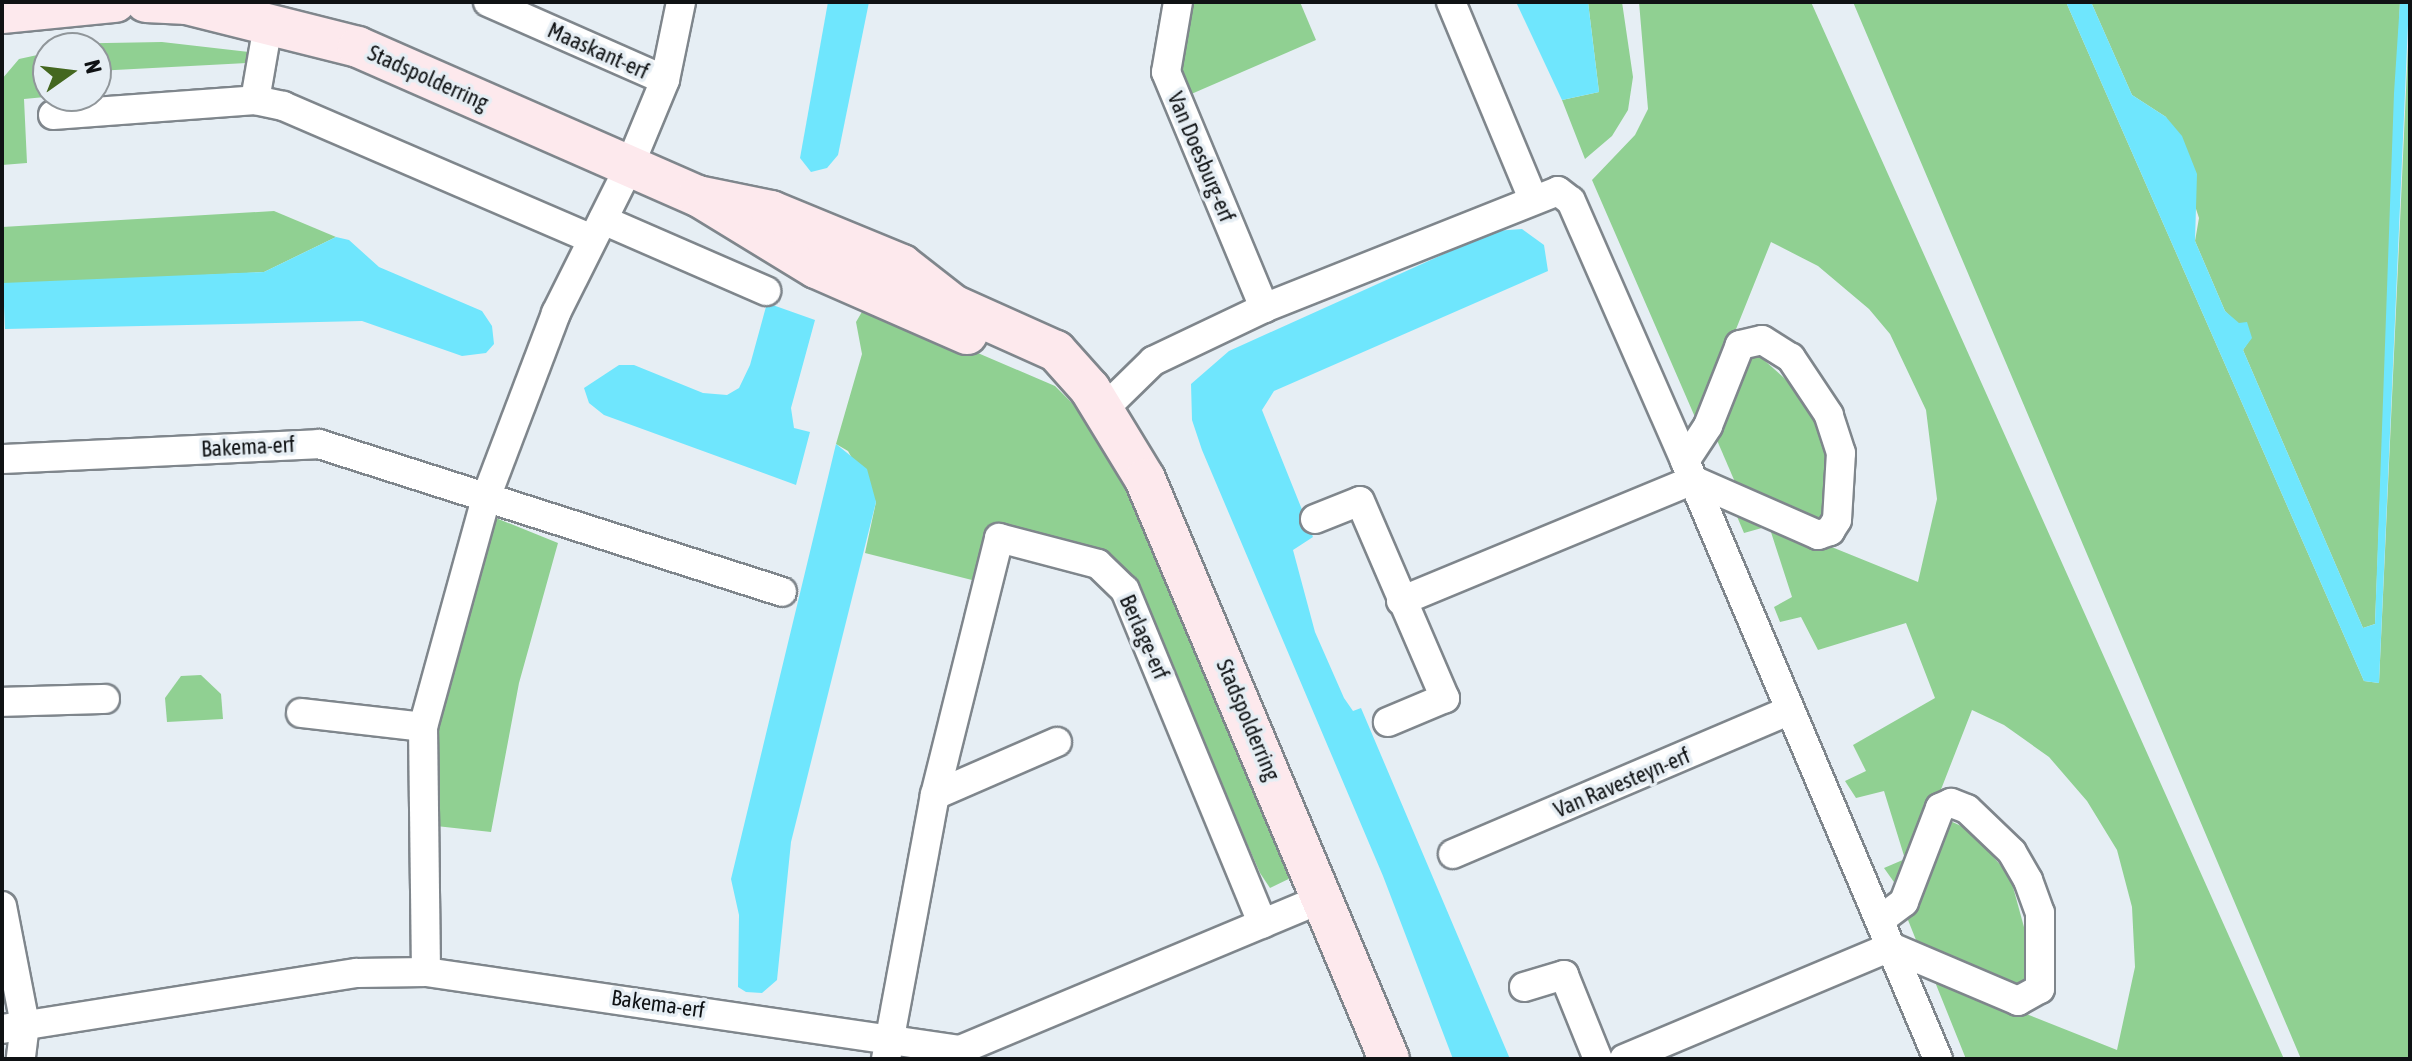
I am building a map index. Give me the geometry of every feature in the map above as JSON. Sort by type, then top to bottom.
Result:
[{"type":"street","points":[[2,13],[115,2]]},
{"type":"street","name":"Stadspolderring","points":[[146,2],[187,4],[358,47],[698,196],[771,211],[902,265],[953,305],[1056,351],[1097,399],[1145,479],[1324,898],[1389,1059]]},
{"type":"street","name":"Maaskant-erf","points":[[488,2],[665,80]]},
{"type":"street","name":"Maaskant-erf","points":[[629,167],[665,80],[681,2]]},
{"type":"street","name":"Van Doesburg-erf","points":[[1178,2],[1166,72],[1264,308]]},
{"type":"street","points":[[1451,2],[1545,194]]},
{"type":"street","points":[[255,100],[268,25]]},
{"type":"street","points":[[53,115],[255,100],[283,106],[766,291]]},
{"type":"street","points":[[426,972],[423,727],[487,495],[556,313],[629,167]]},
{"type":"street","points":[[1097,399],[1153,361],[1264,308],[1545,194],[1571,201],[1689,470],[1938,1059]]},
{"type":"street","points":[[1401,601],[1689,470],[1740,345],[1749,340],[1762,340],[1791,358],[1829,415],[1841,453],[1837,520],[1830,531],[1818,535],[1689,470]]},
{"type":"street","name":"Bakema-erf","points":[[2,459],[319,444],[487,495],[782,592]]},
{"type":"street","points":[[1315,519],[1360,501],[1445,698],[1388,722]]},
{"type":"street","name":"Berlage-erf","points":[[888,1051],[935,795],[999,538],[1098,564],[1125,590],[1263,924]]},
{"type":"street","points":[[2,702],[105,699]]},
{"type":"street","name":"Van Ravesteyn-erf","points":[[1453,854],[1790,710]]},
{"type":"street","points":[[301,713],[423,727]]},
{"type":"street","points":[[935,795],[1057,742]]},
{"type":"street","points":[[1624,1059],[1891,947],[2018,1001],[2040,989],[2040,913],[2028,880],[2012,852],[1967,809],[1951,803],[1940,808],[1904,902],[1880,920]]},
{"type":"street","points":[[888,1051],[960,1050],[1324,898]]},
{"type":"street","points":[[2,906],[13,1026],[21,1059]]},
{"type":"street","name":"Bakema-erf","points":[[13,1026],[357,973],[426,972],[680,1006],[888,1051]]},
{"type":"street","points":[[1524,987],[1564,975],[1598,1059]]},
{"type":"green space","points":[[1191,2],[1300,2],[1316,40],[1189,95],[1179,66]]},
{"type":"green space","points":[[1588,2],[1622,2],[1633,77],[1628,110],[1612,136],[1585,159],[1562,100],[1599,92]]},
{"type":"green space","points":[[1639,2],[1811,2],[2284,1059],[1966,1059],[1933,977],[2117,1050],[2135,967],[2132,907],[2117,850],[2087,801],[2049,757],[2004,725],[1972,710],[1901,892],[1884,868],[1905,859],[1884,791],[1856,798],[1845,781],[1866,771],[1853,745],[1935,698],[1906,623],[1818,650],[1801,617],[1780,622],[1774,607],[1792,597],[1769,526],[1744,533],[1733,507],[1918,582],[1937,499],[1926,410],[1890,334],[1869,309],[1818,266],[1771,242],[1698,424],[1592,180],[1635,135],[1648,109]]},
{"type":"green space","points":[[1853,2],[2066,2],[2364,681],[2379,683],[2410,2],[2410,1059],[2301,1059]]},
{"type":"green space","points":[[2091,2],[2400,2],[2375,624],[2363,628],[2243,350],[2251,338],[2225,311],[2195,241],[2199,218],[2166,117],[2132,95]]},
{"type":"green space","points":[[162,42],[249,52],[247,63],[112,70],[112,43]]},
{"type":"green space","points":[[32,56],[32,98],[24,99],[27,163],[2,165],[2,79],[19,59]]},
{"type":"green space","points":[[274,211],[336,237],[264,272],[2,285],[2,227]]},
{"type":"green space","points":[[866,305],[1055,386],[1089,420],[1152,524],[1303,872],[1270,888],[1260,873],[1133,583],[991,534],[983,541],[972,580],[865,553],[876,502],[848,451],[836,444],[862,354],[856,322]]},
{"type":"green space","points":[[1755,352],[1801,393],[1823,437],[1829,463],[1826,517],[1821,522],[1741,496],[1713,431],[1741,357]]},
{"type":"green space","points":[[496,518],[558,543],[519,683],[491,832],[436,826],[434,770],[439,720]]},
{"type":"green space","points":[[201,675],[221,694],[223,719],[167,722],[165,698],[181,676]]},
{"type":"green space","points":[[1948,820],[1970,830],[2010,876],[2030,949],[2026,983],[2020,990],[1922,955],[1906,915]]},
{"type":"water","points":[[828,2],[869,2],[838,155],[827,168],[811,172],[800,158]]},
{"type":"water","points":[[1516,2],[1588,2],[1599,92],[1562,100]]},
{"type":"water","points":[[2066,2],[2091,2],[2132,95],[2166,117],[2182,136],[2197,174],[2195,241],[2225,311],[2239,323],[2247,322],[2252,338],[2243,350],[2363,628],[2375,624],[2394,93],[2400,2],[2409,2],[2379,683],[2364,681]]},
{"type":"water","points":[[1522,229],[1544,245],[1548,271],[1274,391],[1262,410],[1313,537],[1293,550],[1315,632],[1344,698],[1353,711],[1361,708],[1510,1059],[1453,1059],[1383,876],[1202,450],[1192,420],[1191,384],[1229,351],[1495,231]]},
{"type":"water","points":[[336,237],[349,240],[379,267],[482,311],[492,326],[494,344],[486,353],[462,356],[362,321],[5,329],[3,283],[264,272]]},
{"type":"water","points":[[767,303],[815,320],[791,408],[794,428],[810,432],[796,485],[604,415],[589,403],[584,388],[619,365],[634,365],[703,393],[727,395],[739,388],[750,365]]},
{"type":"water","points":[[836,444],[867,469],[876,502],[791,842],[777,980],[762,993],[746,992],[738,987],[739,915],[731,879]]}]
